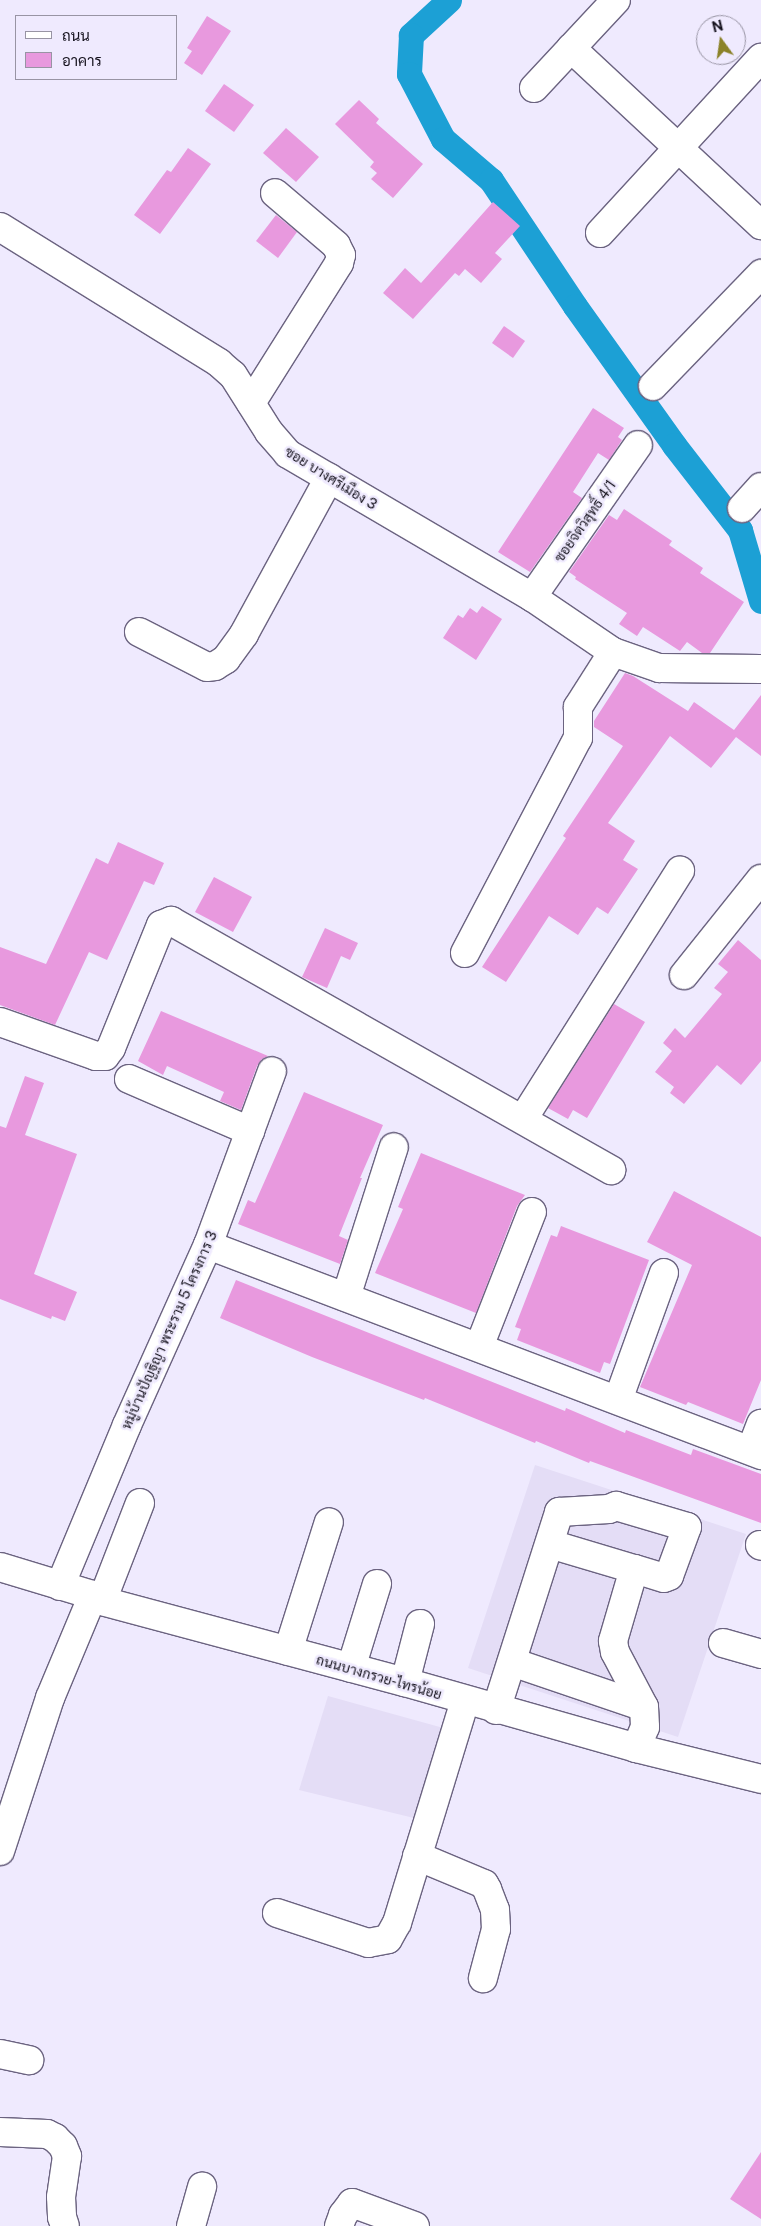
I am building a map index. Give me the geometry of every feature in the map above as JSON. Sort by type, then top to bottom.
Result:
[{"type":"street","points":[[534,88],[616,0]]},
{"type":"street","points":[[571,48],[761,225]]},
{"type":"street","points":[[600,233],[761,58]]},
{"type":"street","points":[[251,403],[339,262],[341,255],[336,245],[275,193]]},
{"type":"street","name":"ซอย บางศรีเมือง 3","points":[[0,227],[219,363],[233,375],[269,432],[288,454],[532,597],[613,652],[659,668],[761,669]]},
{"type":"street","points":[[653,386],[761,274]]},
{"type":"street","name":"ซอยจิตวิสุทธิ์ 4/1","points":[[532,597],[638,445]]},
{"type":"street","points":[[139,632],[207,667],[215,666],[226,659],[244,634],[329,478]]},
{"type":"street","points":[[742,508],[761,487]]},
{"type":"street","points":[[465,953],[578,738],[578,707],[613,652]]},
{"type":"street","points":[[523,1119],[680,871]]},
{"type":"street","points":[[684,975],[761,878]]},
{"type":"street","points":[[0,1022],[96,1056],[105,1056],[111,1048],[161,925],[171,921],[611,1170]]},
{"type":"street","name":"หมู่บ้านปัญฐิญา พระราม 5 โครงการ 3","points":[[60,1586],[127,1425],[208,1244],[272,1071]]},
{"type":"street","points":[[129,1079],[250,1132]]},
{"type":"street","points":[[346,1297],[394,1147]]},
{"type":"street","points":[[479,1347],[532,1212]]},
{"type":"street","points":[[208,1244],[756,1452],[761,1424]]},
{"type":"street","points":[[618,1400],[664,1273]]},
{"type":"street","points":[[0,1851],[50,1698],[140,1504]]},
{"type":"street","points":[[496,1710],[560,1510],[609,1509],[616,1506],[687,1527],[669,1576],[664,1578],[550,1544]]},
{"type":"street","points":[[288,1651],[329,1522]]},
{"type":"street","name":"ถนนบางกรวย-ไทรน้อย","points":[[0,1567],[97,1598],[405,1682],[496,1710],[761,1779]]},
{"type":"street","points":[[634,1569],[613,1640],[615,1652],[644,1707],[645,1727],[636,1748]]},
{"type":"street","points":[[350,1668],[377,1584]]},
{"type":"street","points":[[405,1682],[420,1624]]},
{"type":"street","points":[[723,1643],[761,1654]]},
{"type":"street","points":[[512,1662],[644,1707]]},
{"type":"street","points":[[277,1913],[368,1943],[388,1939],[397,1923],[465,1700]]},
{"type":"street","points":[[417,1856],[484,1884],[487,1889],[495,1910],[496,1929],[483,1978]]},
{"type":"street","points":[[0,2054],[29,2060]]},
{"type":"street","points":[[0,2132],[47,2134],[55,2138],[63,2146],[67,2156],[61,2197],[62,2217],[66,2226]]},
{"type":"street","points":[[191,2226],[202,2187]]},
{"type":"street","points":[[339,2226],[342,2215],[352,2203],[414,2226]]},
{"type":"shaded area","points":[[535,1465],[746,1534],[678,1737],[468,1668]]},
{"type":"shaded area","points":[[328,1696],[447,1729],[418,1819],[299,1790]]},
{"type":"building","points":[[207,16],[231,31],[202,75],[184,63],[192,51],[187,48]]},
{"type":"building","points":[[224,84],[254,105],[234,132],[205,111]]},
{"type":"building","points":[[359,100],[379,119],[376,123],[423,164],[393,198],[371,179],[377,173],[370,167],[374,162],[335,124]]},
{"type":"building","points":[[286,128],[319,157],[296,182],[263,153]]},
{"type":"building","points":[[188,148],[211,164],[160,234],[134,215],[167,170],[171,172]]},
{"type":"building","points":[[493,202],[520,226],[495,253],[502,259],[481,283],[465,269],[459,276],[455,273],[413,319],[383,293],[405,268],[421,283]]},
{"type":"building","points":[[276,215],[297,232],[278,258],[256,241]]},
{"type":"building","points":[[504,326],[525,341],[513,358],[492,343]]},
{"type":"building","points":[[593,408],[624,428],[618,437],[622,440],[609,460],[598,453],[573,492],[582,498],[530,572],[498,552]]},
{"type":"building","points":[[624,509],[672,541],[669,545],[703,568],[700,573],[744,602],[710,653],[702,653],[687,642],[680,651],[643,627],[637,636],[619,624],[627,613],[575,579],[576,577],[569,572],[609,515],[617,520]]},
{"type":"building","points":[[482,606],[502,619],[476,660],[443,638],[458,615],[463,618],[470,608],[477,613]]},
{"type":"building","points":[[625,673],[633,676],[688,711],[694,702],[734,730],[761,695],[761,756],[736,737],[711,768],[670,736],[608,823],[635,841],[623,860],[638,869],[608,914],[597,907],[578,935],[549,916],[506,982],[482,967],[566,838],[563,836],[623,746],[594,727],[594,721]]},
{"type":"building","points":[[118,842],[164,863],[154,885],[144,881],[107,960],[89,952],[55,1025],[0,1005],[0,947],[46,964],[96,858],[108,864]]},
{"type":"building","points":[[214,877],[252,897],[233,932],[195,912]]},
{"type":"building","points":[[325,928],[358,943],[350,960],[341,956],[327,988],[302,977]]},
{"type":"building","points":[[738,940],[761,960],[761,1061],[741,1085],[717,1065],[684,1104],[670,1093],[674,1087],[655,1072],[672,1051],[663,1043],[675,1028],[685,1038],[722,994],[714,988],[728,972],[718,964]]},
{"type":"building","points":[[614,1004],[645,1022],[587,1118],[573,1110],[568,1119],[548,1108]]},
{"type":"building","points":[[161,1011],[268,1056],[262,1059],[257,1066],[241,1110],[220,1101],[224,1092],[167,1066],[163,1075],[138,1061]]},
{"type":"building","points":[[25,1076],[44,1083],[25,1135],[77,1154],[34,1274],[77,1292],[65,1321],[52,1316],[51,1319],[0,1299],[0,1126],[6,1128]]},
{"type":"building","points":[[304,1092],[383,1125],[360,1178],[362,1178],[339,1236],[348,1240],[340,1264],[238,1224],[248,1200],[255,1203]]},
{"type":"building","points":[[421,1153],[525,1195],[517,1206],[476,1313],[375,1273],[403,1209],[398,1207]]},
{"type":"building","points":[[674,1191],[761,1237],[761,1380],[743,1424],[688,1402],[686,1405],[640,1387],[692,1265],[647,1242]]},
{"type":"building","points":[[561,1226],[649,1260],[610,1364],[604,1362],[600,1373],[517,1340],[521,1329],[515,1327],[551,1235],[557,1237]]},
{"type":"building","points":[[236,1280],[565,1411],[566,1408],[625,1433],[626,1430],[691,1455],[693,1449],[761,1474],[761,1523],[590,1461],[589,1463],[536,1441],[535,1443],[425,1398],[424,1400],[312,1357],[220,1318]]},
{"type":"building","points":[[761,2152],[761,2219],[730,2199]]},
{"type":"waterway","points":[[449,0],[411,35],[409,74],[443,139],[491,180],[575,306],[674,445],[740,530],[761,601]]}]
